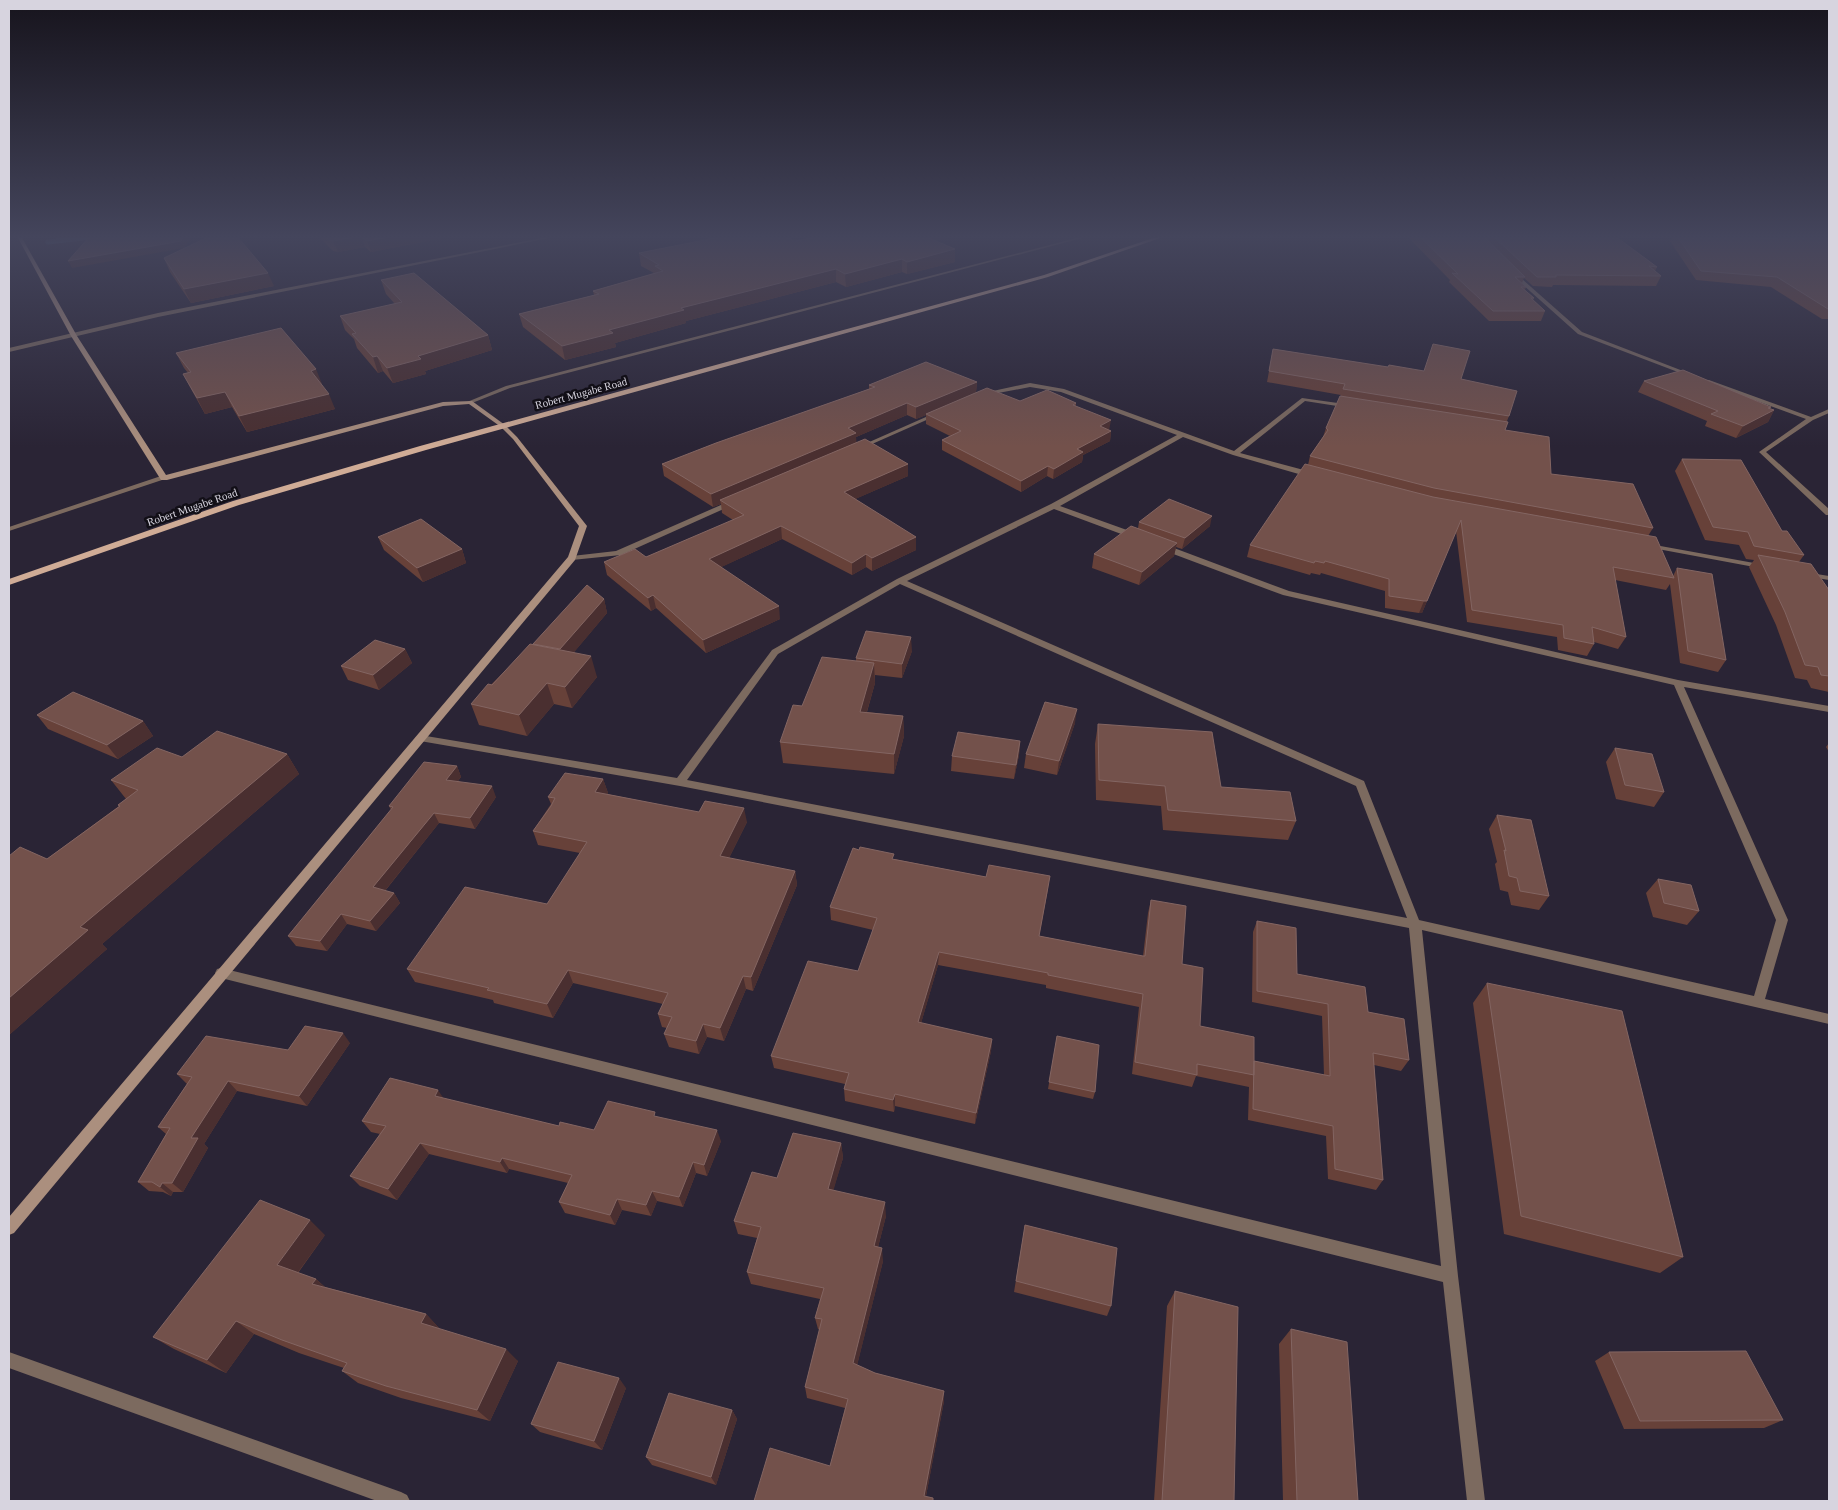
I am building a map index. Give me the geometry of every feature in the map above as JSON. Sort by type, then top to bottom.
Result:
[{"type":"main road","name":"Robert Mugabe Road","points":[[9,582],[236,503],[423,448],[934,306]]},
{"type":"street","points":[[58,306],[74,336],[164,478]]},
{"type":"street","points":[[9,350],[201,306]]},
{"type":"street","points":[[9,528],[164,478],[443,404],[470,402],[508,387],[817,306]]},
{"type":"street","points":[[1551,306],[1580,333],[1811,419]]},
{"type":"street","points":[[977,397],[986,393],[1030,385],[1062,390],[1235,454],[1318,476]]},
{"type":"street","points":[[1235,454],[1304,399],[1354,407]]},
{"type":"street","points":[[9,1228],[221,973],[572,558],[583,526],[515,438],[503,426],[470,402]]},
{"type":"street","points":[[1829,411],[1811,419],[1762,452],[1829,513]]},
{"type":"street","points":[[852,452],[942,412]]},
{"type":"street","points":[[680,782],[775,652],[900,582],[1054,506],[1182,435]]},
{"type":"street","points":[[572,558],[618,554],[744,498]]},
{"type":"street","points":[[1054,506],[1147,541]]},
{"type":"street","points":[[1634,543],[1771,568]]},
{"type":"street","points":[[1156,544],[1286,592],[1678,683],[1829,710]]},
{"type":"street","points":[[1800,573],[1829,578]]},
{"type":"street","points":[[900,582],[1360,784],[1415,924],[1450,1276],[1476,1501]]},
{"type":"street","points":[[1678,683],[1782,920],[1758,1003]]},
{"type":"street","points":[[420,738],[680,782],[1415,924],[1829,1019]]},
{"type":"street","points":[[221,973],[1450,1276]]},
{"type":"street","points":[[9,1360],[400,1501]]},
{"type":"building","points":[[382,306],[454,306],[488,335],[418,356],[421,359],[387,368],[377,356],[373,357],[352,334],[356,333],[340,316]]},
{"type":"building","points":[[549,306],[687,306],[681,308],[684,310],[609,330],[613,333],[562,346],[519,314]]},
{"type":"building","points":[[1488,306],[1540,306],[1545,311],[1493,311]]},
{"type":"building","points":[[281,328],[316,369],[311,371],[329,394],[239,416],[225,392],[197,398],[183,374],[191,372],[176,353]]},
{"type":"building","points":[[1433,344],[1470,351],[1461,379],[1517,391],[1509,416],[1343,389],[1345,384],[1269,371],[1273,349],[1424,371]]},
{"type":"building","points":[[926,362],[977,382],[916,407],[907,403],[848,428],[856,433],[711,494],[662,464],[875,387],[869,385]]},
{"type":"building","points":[[1683,370],[1771,407],[1768,408],[1774,410],[1743,426],[1711,414],[1718,411],[1644,381]]},
{"type":"building","points":[[987,388],[1020,401],[1047,390],[1076,403],[1073,405],[1111,420],[1100,426],[1111,431],[1077,449],[1083,452],[1054,469],[1048,466],[1021,481],[942,440],[961,431],[926,414]]},
{"type":"building","points":[[1340,396],[1508,422],[1505,430],[1549,437],[1551,474],[1633,484],[1653,528],[1434,488],[1310,456],[1328,430],[1326,428]]},
{"type":"building","points":[[865,439],[908,464],[844,492],[916,537],[872,558],[866,554],[852,563],[781,526],[709,559],[779,606],[703,640],[653,595],[648,598],[604,562],[635,549],[646,557],[744,515],[720,500]]},
{"type":"building","points":[[1682,459],[1741,460],[1782,531],[1787,531],[1804,555],[1754,546],[1748,532],[1713,527]]},
{"type":"building","points":[[1305,464],[1433,497],[1656,537],[1674,578],[1613,567],[1626,637],[1592,627],[1594,644],[1564,638],[1563,625],[1472,610],[1461,520],[1427,601],[1389,596],[1389,579],[1325,561],[1324,563],[1315,561],[1314,563],[1250,545]]},
{"type":"building","points":[[1169,499],[1212,516],[1185,538],[1139,522]]},
{"type":"building","points":[[421,519],[462,549],[417,568],[378,537]]},
{"type":"building","points":[[1131,526],[1177,543],[1142,572],[1094,554]]},
{"type":"building","points":[[1758,555],[1811,564],[1829,590],[1829,676],[1821,675],[1818,667],[1805,665],[1785,612]]},
{"type":"building","points":[[1677,568],[1712,574],[1726,660],[1688,651]]},
{"type":"building","points":[[587,585],[604,599],[560,649],[533,644]]},
{"type":"building","points":[[866,631],[911,637],[902,664],[856,658]]},
{"type":"building","points":[[375,640],[405,649],[373,675],[341,666]]},
{"type":"building","points":[[530,644],[591,656],[565,687],[547,683],[519,715],[471,704],[488,684],[492,685]]},
{"type":"building","points":[[822,657],[874,663],[860,712],[903,716],[894,754],[780,742],[793,705],[802,706]]},
{"type":"building","points":[[73,692],[143,721],[107,745],[37,715]]},
{"type":"building","points":[[1045,702],[1077,709],[1059,761],[1026,754]]},
{"type":"building","points":[[1098,724],[1212,732],[1221,787],[1290,792],[1296,821],[1168,810],[1165,786],[1099,780]]},
{"type":"building","points":[[217,731],[287,754],[80,927],[88,930],[9,998],[9,856],[20,847],[47,859],[120,806],[118,805],[138,790],[111,780],[157,748],[182,757]]},
{"type":"building","points":[[958,732],[1020,741],[1016,765],[952,756]]},
{"type":"building","points":[[1615,748],[1652,754],[1664,792],[1625,785]]},
{"type":"building","points":[[424,762],[457,766],[446,780],[492,786],[470,818],[434,813],[373,887],[394,893],[370,921],[341,914],[320,941],[288,936],[393,807],[389,806]]},
{"type":"building","points":[[565,773],[603,779],[595,792],[699,812],[705,801],[744,808],[720,856],[795,871],[751,977],[743,976],[720,1028],[703,1024],[696,1041],[664,1034],[672,1017],[658,1014],[668,993],[568,970],[547,1004],[407,969],[465,887],[547,904],[587,842],[533,831],[551,806],[555,798],[548,797]]},
{"type":"building","points":[[1497,815],[1531,820],[1549,896],[1520,891],[1517,878],[1509,876],[1504,850],[1506,851]]},
{"type":"building","points":[[860,847],[894,854],[892,859],[986,877],[989,865],[1050,876],[1039,936],[1143,956],[1145,956],[1151,900],[1186,906],[1182,964],[1203,968],[1200,1026],[1254,1037],[1254,1075],[1197,1064],[1197,1075],[1135,1062],[1143,994],[939,952],[918,1022],[992,1039],[976,1113],[895,1094],[893,1100],[844,1089],[849,1073],[771,1056],[808,961],[858,971],[877,918],[830,907],[853,848],[859,850]]},
{"type":"building","points":[[1658,879],[1691,885],[1699,911],[1664,903]]},
{"type":"building","points":[[1257,921],[1296,928],[1297,974],[1365,987],[1368,1012],[1404,1019],[1409,1060],[1373,1053],[1383,1180],[1335,1169],[1333,1126],[1253,1109],[1254,1061],[1330,1076],[1328,1004],[1257,991]]},
{"type":"building","points":[[1487,983],[1622,1011],[1683,1257],[1521,1216]]},
{"type":"building","points":[[305,1026],[343,1033],[299,1096],[228,1081],[191,1138],[198,1138],[172,1183],[162,1183],[160,1187],[152,1182],[138,1182],[170,1128],[158,1127],[192,1077],[177,1074],[206,1036],[288,1050]]},
{"type":"building","points":[[1057,1036],[1099,1045],[1095,1092],[1049,1082]]},
{"type":"building","points":[[390,1078],[438,1090],[435,1096],[559,1126],[560,1122],[594,1130],[608,1101],[655,1112],[654,1116],[717,1130],[704,1165],[693,1162],[679,1197],[652,1191],[646,1205],[617,1199],[610,1215],[559,1202],[572,1175],[502,1158],[500,1162],[420,1143],[388,1189],[350,1176],[386,1126],[362,1121]]},
{"type":"building","points":[[793,1133],[841,1143],[828,1189],[885,1202],[874,1246],[882,1248],[853,1363],[875,1373],[944,1391],[924,1496],[933,1498],[933,1501],[754,1501],[770,1448],[830,1466],[848,1399],[805,1387],[822,1319],[815,1318],[824,1288],[747,1272],[761,1227],[734,1221],[752,1172],[777,1178]]},
{"type":"building","points":[[260,1200],[310,1220],[277,1265],[316,1279],[312,1284],[426,1314],[421,1323],[506,1349],[477,1410],[386,1386],[342,1371],[347,1363],[236,1321],[207,1360],[153,1337]]},
{"type":"building","points":[[1025,1225],[1117,1248],[1111,1306],[1016,1281]]},
{"type":"building","points":[[1175,1291],[1238,1307],[1234,1501],[1162,1501]]},
{"type":"building","points":[[1291,1329],[1347,1342],[1358,1501],[1297,1501]]},
{"type":"building","points":[[1746,1351],[1783,1420],[1640,1421],[1609,1352]]},
{"type":"building","points":[[558,1362],[619,1378],[594,1441],[531,1424]]},
{"type":"building","points":[[669,1393],[732,1410],[711,1477],[646,1457]]}]
